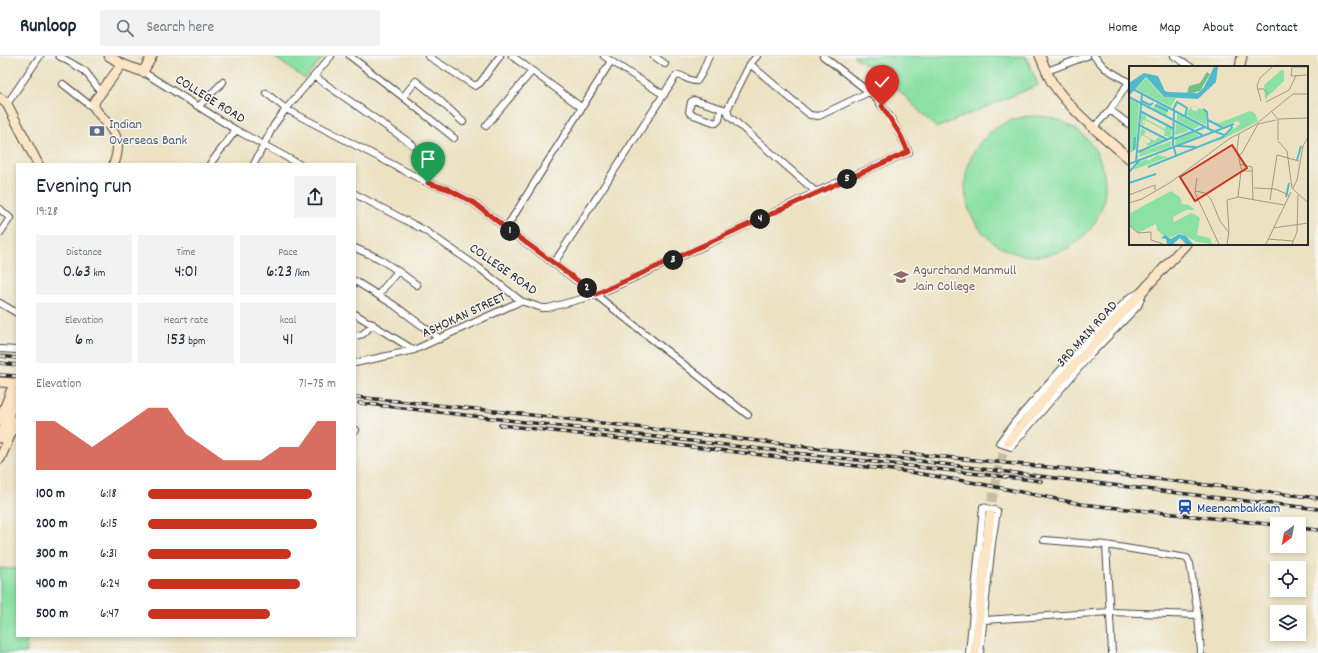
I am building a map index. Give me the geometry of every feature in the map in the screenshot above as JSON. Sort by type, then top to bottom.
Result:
[{"type":"street","points":[[7,104],[40,56]]},
{"type":"street","points":[[59,56],[85,71],[101,92]]},
{"type":"street","name":"COLLEGE ROAD","points":[[110,56],[122,64],[143,72],[236,130],[296,163]]},
{"type":"street","points":[[143,72],[152,56]]},
{"type":"street","points":[[255,163],[274,125],[331,56]]},
{"type":"street","points":[[350,56],[403,96],[454,138]]},
{"type":"street","points":[[428,56],[475,86],[480,83],[500,56]]},
{"type":"street","points":[[512,56],[581,108]]},
{"type":"street","points":[[604,56],[664,95]]},
{"type":"street","points":[[654,56],[665,64]]},
{"type":"street","points":[[554,263],[675,77],[678,75],[698,81],[709,56]]},
{"type":"street","points":[[757,56],[750,64],[724,110],[719,120],[716,122],[689,113],[694,100],[724,110],[816,192]]},
{"type":"street","points":[[750,64],[806,113],[819,116],[869,92],[823,56]]},
{"type":"street","points":[[1040,56],[1052,83],[1064,97],[1094,127],[1129,158]]},
{"type":"street","points":[[1047,71],[1087,56]]},
{"type":"street","points":[[1094,56],[1105,68],[1129,83],[1110,110],[1094,127]]},
{"type":"street","points":[[1174,56],[1189,66]]},
{"type":"street","points":[[1240,66],[1242,56]]},
{"type":"street","points":[[506,228],[611,61]]},
{"type":"street","points":[[95,109],[94,102],[122,64]]},
{"type":"street","points":[[486,126],[532,71]]},
{"type":"street","points":[[314,76],[413,145]]},
{"type":"street","points":[[403,96],[416,81],[463,122]]},
{"type":"street","points":[[199,106],[223,82]]},
{"type":"street","points":[[63,84],[95,109],[112,129],[118,140],[118,149],[114,163]]},
{"type":"street","name":"COLLEGE ROAD","points":[[356,195],[424,230],[478,267],[521,301],[542,308],[548,308],[596,294],[706,245],[816,192],[908,152],[891,118],[874,96],[869,92]]},
{"type":"street","points":[[266,93],[286,109],[428,183],[455,192],[474,203],[596,294],[748,415]]},
{"type":"street","points":[[0,98],[7,104],[37,163]]},
{"type":"street","points":[[1110,110],[1129,124]]},
{"type":"street","points":[[211,163],[236,130]]},
{"type":"street","points":[[0,209],[10,218],[0,233]]},
{"type":"street","name":"3RD MAIN ROAD","points":[[1008,442],[1185,245]]},
{"type":"street","points":[[356,248],[378,258],[417,285]]},
{"type":"street","points":[[378,294],[398,271]]},
{"type":"street","points":[[356,282],[378,294],[440,339]]},
{"type":"street","points":[[1144,290],[1138,306],[1091,354],[1011,447],[999,443],[1044,388],[1095,333],[1129,298],[1144,290]]},
{"type":"street","name":"ASHOKAN STREET","points":[[356,363],[414,350],[521,301]]},
{"type":"street","points":[[0,303],[16,312]]},
{"type":"street","points":[[356,315],[414,350]]},
{"type":"street","points":[[356,336],[364,334],[373,324]]},
{"type":"street","points":[[0,349],[16,350]]},
{"type":"street","points":[[0,382],[14,383],[15,394],[0,438]]},
{"type":"street","points":[[0,420],[15,394]]},
{"type":"street","points":[[0,458],[16,421]]},
{"type":"street","points":[[969,653],[983,507],[997,511],[980,653]]},
{"type":"street","points":[[976,653],[990,515]]},
{"type":"street","points":[[1044,540],[1106,545],[1187,558],[1190,564],[1198,615],[1201,653]]},
{"type":"street","points":[[1106,545],[1112,653]]},
{"type":"street","points":[[984,620],[1110,612],[1198,615]]},
{"type":"green space","points":[[273,56],[324,56],[305,79]]},
{"type":"green space","points":[[853,56],[1026,56],[1038,85],[936,128],[889,80]]},
{"type":"green space","points":[[1042,116],[1062,121],[1085,136],[1100,159],[1104,172],[1104,200],[1100,213],[1085,236],[1062,251],[1049,255],[1028,256],[1008,251],[985,236],[970,213],[966,200],[965,179],[970,159],[985,136],[1008,121],[1021,117]]},
{"type":"green space","points":[[0,568],[16,569],[16,637],[27,637],[26,653],[0,653]]},
{"type":"tunnel","points":[[990,515],[996,478],[1001,459],[1008,442]]},
{"type":"railway","points":[[0,356],[16,358]]},
{"type":"railway","points":[[0,363],[16,365]]},
{"type":"railway","points":[[0,375],[16,376]]},
{"type":"railway","points":[[356,397],[614,424],[1165,492],[1318,509]]},
{"type":"railway","points":[[359,403],[1041,481]]},
{"type":"railway","points":[[500,425],[910,472],[976,483],[1081,504],[1270,524]]},
{"type":"railway","points":[[904,453],[1088,471],[1318,498]]},
{"type":"railway","points":[[1306,529],[1318,530]]},
{"type":"place","name":"Indian Overseas Bank","points":[[97,131]]},
{"type":"place","name":"Agurchand Manmull Jain College","points":[[901,277]]},
{"type":"place","name":"Meenambakkam","points":[[1185,507]]},
{"type":"route","points":[[428,183],[448,189],[474,203],[596,294],[706,245],[816,192],[908,152],[891,118],[882,106]]}]
